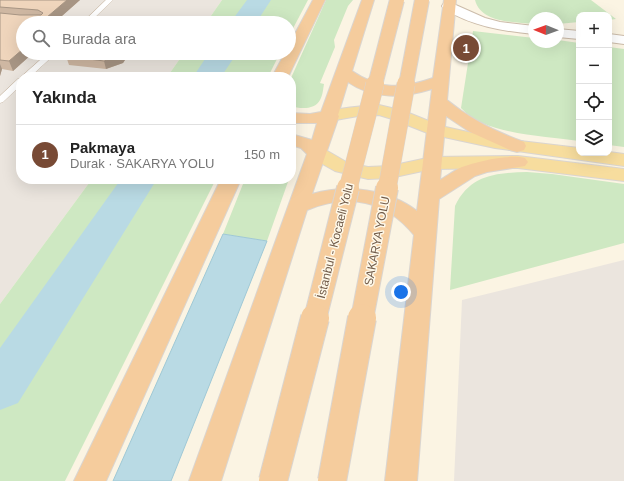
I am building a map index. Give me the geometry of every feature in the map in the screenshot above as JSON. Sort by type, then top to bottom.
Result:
[{"type":"highway","points":[[296,45],[319,0]]},
{"type":"highway","points":[[205,481],[345,73],[368,0]]},
{"type":"highway","name":"İstanbul - Kocaeli Yolu","points":[[273,481],[397,0]]},
{"type":"highway","name":"SAKARYA YOLU","points":[[332,481],[422,0]]},
{"type":"highway","points":[[401,481],[432,163],[450,3]]},
{"type":"highway","points":[[283,72],[289,60]]},
{"type":"highway","points":[[345,73],[370,88],[389,90],[411,90],[426,87],[442,80]]},
{"type":"highway","points":[[440,102],[456,117],[517,154]]},
{"type":"highway","points":[[296,118],[330,116]]},
{"type":"highway","points":[[296,141],[307,144],[317,153]]},
{"type":"highway","points":[[429,196],[468,172],[517,154]]},
{"type":"highway","points":[[90,481],[229,184]]},
{"type":"highway","points":[[299,206],[317,199],[336,195],[367,198],[394,205],[410,216],[425,233]]},
{"type":"main road","points":[[330,116],[358,111],[379,110],[398,115],[436,130],[495,144],[517,154],[624,175]]},
{"type":"main road","points":[[317,153],[342,167],[368,174],[390,172],[432,163],[517,154],[624,160]]},
{"type":"street","points":[[450,3],[463,15],[484,23],[528,29]]},
{"type":"street","points":[[564,34],[576,35]]},
{"type":"street","points":[[612,38],[624,40]]},
{"type":"lane","points":[[93,16],[110,0]]},
{"type":"lane","points":[[31,72],[44,60]]},
{"type":"lane","points":[[0,100],[16,86]]},
{"type":"shaded area","points":[[0,0],[222,0],[211,16],[16,16],[16,60],[179,60],[171,72],[16,72],[16,184],[88,184],[0,304]]},
{"type":"shaded area","points":[[624,260],[624,481],[454,481],[462,300]]},
{"type":"green space","points":[[222,0],[308,0],[296,23],[296,16],[211,16]]},
{"type":"green space","points":[[326,0],[353,0],[348,6],[334,40],[335,47],[320,83],[324,84],[322,94],[320,100],[315,106],[307,108],[296,107],[296,72],[294,72]]},
{"type":"green space","points":[[475,0],[591,0],[607,12],[576,12],[576,22],[564,23],[564,12],[528,12],[528,24],[499,20],[484,13],[478,8]]},
{"type":"green space","points":[[473,31],[528,37],[528,48],[564,48],[564,41],[576,43],[576,141],[516,133],[499,129],[484,124],[471,117],[461,108]]},
{"type":"green space","points":[[612,47],[624,49],[624,147],[612,145]]},
{"type":"green space","points":[[179,60],[276,60],[270,72],[171,72]]},
{"type":"green space","points":[[527,172],[624,184],[624,243],[450,290],[455,206],[461,196],[476,182],[485,178],[504,173]]},
{"type":"green space","points":[[88,184],[214,184],[65,481],[0,481],[0,304]]},
{"type":"green space","points":[[243,184],[287,184],[267,241],[223,234]]},
{"type":"water","points":[[223,234],[267,241],[171,481],[113,481]]},
{"type":"building","points":[[0,0],[67,0],[48,16],[16,16],[16,55],[9,61],[0,60],[0,13],[41,15],[43,13],[38,10],[0,7]]},
{"type":"waterway","points":[[248,16],[259,0]]},
{"type":"waterway","points":[[210,72],[218,60]]},
{"type":"waterway","points":[[0,388],[136,184]]},
{"type":"place","name":"Pakmaya","points":[[466,48]]}]
